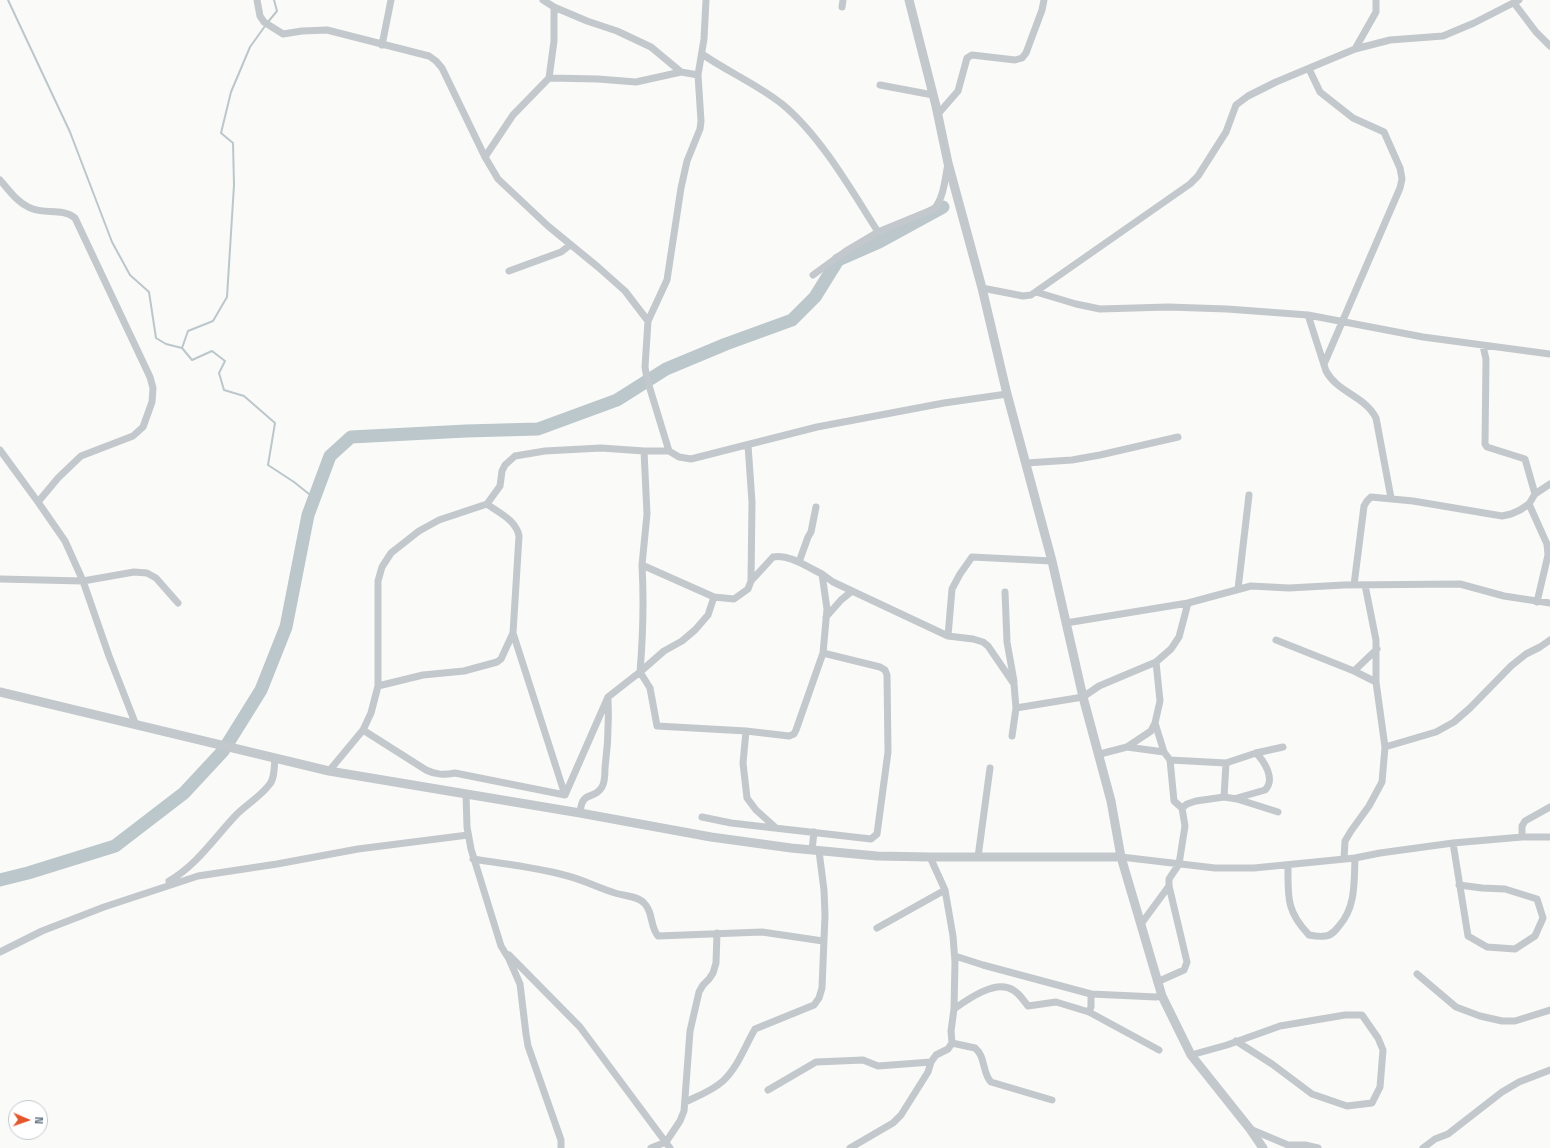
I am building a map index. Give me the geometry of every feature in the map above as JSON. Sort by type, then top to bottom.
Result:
[{"type":"street","points":[[257,0],[260,16],[264,22],[284,34],[302,31],[326,30],[341,32],[382,45],[429,56],[436,60],[442,68],[485,157],[498,179],[548,226],[625,291],[648,321]]},
{"type":"street","points":[[382,45],[390,0]]},
{"type":"street","points":[[543,0],[554,7],[587,21],[617,31],[651,47],[680,72]]},
{"type":"street","points":[[669,451],[647,379],[645,367],[648,321],[667,280],[681,188],[687,161],[700,129],[701,121],[698,75],[702,54],[707,6],[706,0]]},
{"type":"street","points":[[909,0],[938,114],[948,162],[982,288],[1007,394],[1052,560],[1083,697],[1100,754],[1111,801],[1121,857],[1157,982],[1162,996],[1191,1055],[1250,1129],[1262,1148]]},
{"type":"street","points":[[938,114],[958,91],[967,58],[972,55],[1016,60],[1022,58],[1026,53],[1042,10],[1044,0]]},
{"type":"street","points":[[1355,48],[1376,12],[1376,0]]},
{"type":"street","points":[[982,288],[1027,297],[1036,292],[1190,184],[1198,176],[1226,132],[1236,105],[1240,101],[1276,82],[1355,48],[1390,40],[1443,36],[1454,33],[1517,2],[1536,32],[1550,46]]},
{"type":"street","points":[[485,157],[513,115],[549,78],[554,41],[554,7]]},
{"type":"street","points":[[702,54],[723,68],[756,86],[782,105],[808,131],[839,171],[878,232]]},
{"type":"street","points":[[1309,69],[1320,92],[1353,118],[1384,132],[1400,168],[1402,179],[1400,188],[1324,364]]},
{"type":"street","points":[[549,78],[598,79],[636,82],[680,72],[698,75]]},
{"type":"street","points":[[880,85],[933,95]]},
{"type":"street","points":[[813,275],[846,251],[878,232],[934,209],[938,205],[941,195],[948,162]]},
{"type":"street","points":[[0,180],[21,203],[35,210],[70,214],[75,218],[150,376],[153,388],[152,402],[143,427],[133,436],[81,456],[58,478],[38,502]]},
{"type":"street","points":[[509,271],[561,252],[570,245]]},
{"type":"street","points":[[1036,292],[1076,304],[1100,309],[1227,309],[1308,314],[1423,337],[1550,354]]},
{"type":"street","points":[[1308,314],[1330,378],[1335,384],[1363,401],[1373,410],[1375,414],[1391,498]]},
{"type":"street","points":[[1482,346],[1486,359],[1485,444],[1487,447],[1526,459],[1535,494]]},
{"type":"street","points":[[329,771],[363,730],[372,713],[378,686],[378,581],[382,567],[391,553],[419,531],[439,520],[487,504],[500,486],[502,471],[505,465],[515,456],[545,452],[601,448],[669,451],[679,457],[691,459],[824,426],[944,403],[1007,394]]},
{"type":"street","points":[[1026,463],[1072,460],[1100,455],[1178,436]]},
{"type":"street","points":[[748,445],[752,502],[752,581]]},
{"type":"street","points":[[0,450],[65,541],[83,581],[109,656],[136,725]]},
{"type":"street","points":[[644,451],[647,514],[642,565],[644,604],[640,672],[650,688],[657,726],[789,736],[794,734],[822,653],[827,609],[822,574]]},
{"type":"street","points":[[1354,585],[1364,506],[1367,500],[1371,497],[1391,498],[1502,516],[1516,512],[1529,504],[1535,494],[1550,484]]},
{"type":"street","points":[[1238,589],[1249,495]]},
{"type":"street","points":[[487,504],[514,523],[518,529],[519,536],[513,633],[565,795]]},
{"type":"street","points":[[1529,504],[1547,544],[1548,555],[1537,602]]},
{"type":"street","points":[[799,562],[811,532],[816,507]]},
{"type":"street","points":[[642,565],[714,597],[734,599],[748,589],[752,581],[772,557],[778,556],[799,562],[822,574],[833,582],[908,619],[948,636],[973,639],[983,642],[988,646],[1014,684]]},
{"type":"street","points":[[948,636],[952,589],[972,557],[1052,560]]},
{"type":"street","points":[[0,579],[83,581],[134,572],[147,574],[156,578],[178,603]]},
{"type":"street","points":[[1066,623],[1188,603],[1251,586],[1289,588],[1354,585],[1460,584],[1504,596],[1550,603]]},
{"type":"street","points":[[1344,860],[1348,836],[1369,806],[1382,782],[1385,748],[1376,682],[1376,640],[1365,585]]},
{"type":"street","points":[[826,617],[841,600],[852,591]]},
{"type":"street","points":[[1005,592],[1007,642],[1014,684],[1016,708],[1012,736]]},
{"type":"street","points":[[565,795],[608,697],[664,651],[682,641],[695,630],[708,615],[714,597]]},
{"type":"street","points":[[1016,708],[1083,697],[1099,686],[1156,662],[1171,649],[1179,637],[1188,603]]},
{"type":"street","points":[[378,686],[423,675],[464,671],[497,662],[513,633]]},
{"type":"street","points":[[1276,640],[1354,671],[1376,682]]},
{"type":"street","points":[[1385,748],[1436,732],[1454,722],[1470,708],[1480,696],[1511,666],[1526,654],[1550,640]]},
{"type":"street","points":[[1354,671],[1377,649]]},
{"type":"street","points":[[702,817],[730,823],[871,838],[875,837],[877,834],[888,752],[887,675],[885,670],[880,667],[822,653]]},
{"type":"street","points":[[1100,754],[1128,747],[1151,731],[1155,723],[1160,700],[1156,662]]},
{"type":"street","points":[[0,692],[329,771],[580,813],[711,837],[877,856],[930,858],[1121,857],[1215,868],[1254,868],[1344,860],[1380,852],[1453,843],[1522,837],[1550,837]]},
{"type":"street","points":[[580,813],[581,803],[583,800],[599,791],[604,782],[608,749],[608,697]]},
{"type":"street","points":[[1155,723],[1164,752],[1170,760],[1174,801],[1182,808],[1185,826],[1180,864],[1169,879],[1169,886],[1187,962],[1184,970],[1157,982]]},
{"type":"street","points":[[363,730],[426,770],[435,774],[445,775],[456,773],[565,795]]},
{"type":"street","points":[[746,732],[743,763],[747,798],[756,810],[775,827]]},
{"type":"street","points":[[1128,747],[1164,752]]},
{"type":"street","points":[[1170,760],[1226,763],[1256,753],[1283,747]]},
{"type":"street","points":[[1236,799],[1265,790],[1268,787],[1268,771],[1264,761],[1256,753]]},
{"type":"street","points":[[154,891],[187,870],[222,829],[245,806],[270,785],[275,758]]},
{"type":"street","points":[[1224,798],[1226,763]]},
{"type":"street","points":[[978,857],[990,768]]},
{"type":"street","points":[[466,794],[468,835],[473,859],[501,946],[509,959],[520,984],[528,1046],[561,1140],[562,1148]]},
{"type":"street","points":[[1182,808],[1187,804],[1196,801],[1224,798],[1236,799],[1278,812]]},
{"type":"street","points":[[1522,837],[1522,826],[1525,821],[1550,807]]},
{"type":"street","points":[[685,1102],[703,1094],[722,1082],[735,1066],[755,1028],[814,1005],[819,998],[822,988],[825,915],[824,890],[815,850],[814,832]]},
{"type":"street","points":[[0,952],[42,931],[80,916],[185,879],[358,849],[468,835]]},
{"type":"street","points":[[1453,843],[1459,885],[1468,936],[1487,947],[1515,949],[1535,936],[1542,918],[1537,899],[1505,889],[1459,885]]},
{"type":"street","points":[[850,1148],[893,1123],[901,1115],[928,1072],[931,1062],[936,1055],[948,1050],[952,1044],[951,1031],[954,1009],[955,956],[950,910],[945,890],[930,858]]},
{"type":"street","points":[[1288,865],[1288,896],[1292,914],[1309,935],[1326,936],[1334,932],[1347,916],[1350,908],[1353,895],[1355,858]]},
{"type":"street","points":[[473,859],[527,867],[565,875],[615,893],[636,898],[644,902],[648,908],[654,931],[658,936],[762,932],[823,941]]},
{"type":"street","points":[[1141,924],[1169,886]]},
{"type":"street","points":[[877,928],[945,890]]},
{"type":"street","points":[[668,1145],[684,1111],[690,1030],[699,992],[713,973],[716,963],[717,933]]},
{"type":"street","points":[[501,946],[580,1027],[668,1145]]},
{"type":"street","points":[[955,956],[982,965],[1091,994],[1162,996]]},
{"type":"street","points":[[1417,974],[1456,1008],[1480,1016],[1502,1021],[1515,1021],[1550,1010]]},
{"type":"street","points":[[954,1009],[973,995],[1003,986],[1014,990],[1028,1006],[1056,1002],[1089,1012],[1159,1050]]},
{"type":"street","points":[[1089,1012],[1092,1007],[1091,994]]},
{"type":"street","points":[[1191,1055],[1280,1026],[1345,1015],[1362,1015],[1378,1038],[1384,1050],[1380,1087],[1372,1103],[1347,1106],[1312,1094],[1272,1064],[1236,1041]]},
{"type":"street","points":[[952,1044],[977,1049],[982,1057],[988,1079],[991,1082],[1052,1100]]},
{"type":"street","points":[[768,1090],[816,1062],[863,1060],[878,1066],[931,1062]]},
{"type":"street","points":[[1423,1148],[1435,1139],[1448,1134],[1502,1092],[1519,1082],[1550,1070]]},
{"type":"street","points":[[1250,1129],[1260,1132],[1280,1143],[1318,1148]]},
{"type":"street","points":[[652,1148],[668,1145]]},
{"type":"waterway","points":[[8,0],[70,132],[112,242],[130,275],[149,292],[156,338],[166,344],[182,348]]},
{"type":"waterway","points":[[268,22],[277,11],[274,0]]},
{"type":"waterway","points":[[265,26],[250,47],[231,92],[221,133],[233,143],[234,185],[227,297],[213,321],[188,331],[182,348],[192,360],[212,351],[225,361],[219,373],[224,390],[244,396],[275,423],[268,465],[294,482],[314,498]]},
{"type":"waterway","points":[[0,880],[28,873],[115,846],[184,793],[223,751],[261,690],[286,627],[308,515],[330,456],[351,437],[538,429],[617,400],[666,369],[726,344],[792,320],[815,297],[838,260],[879,242],[943,207]]}]
